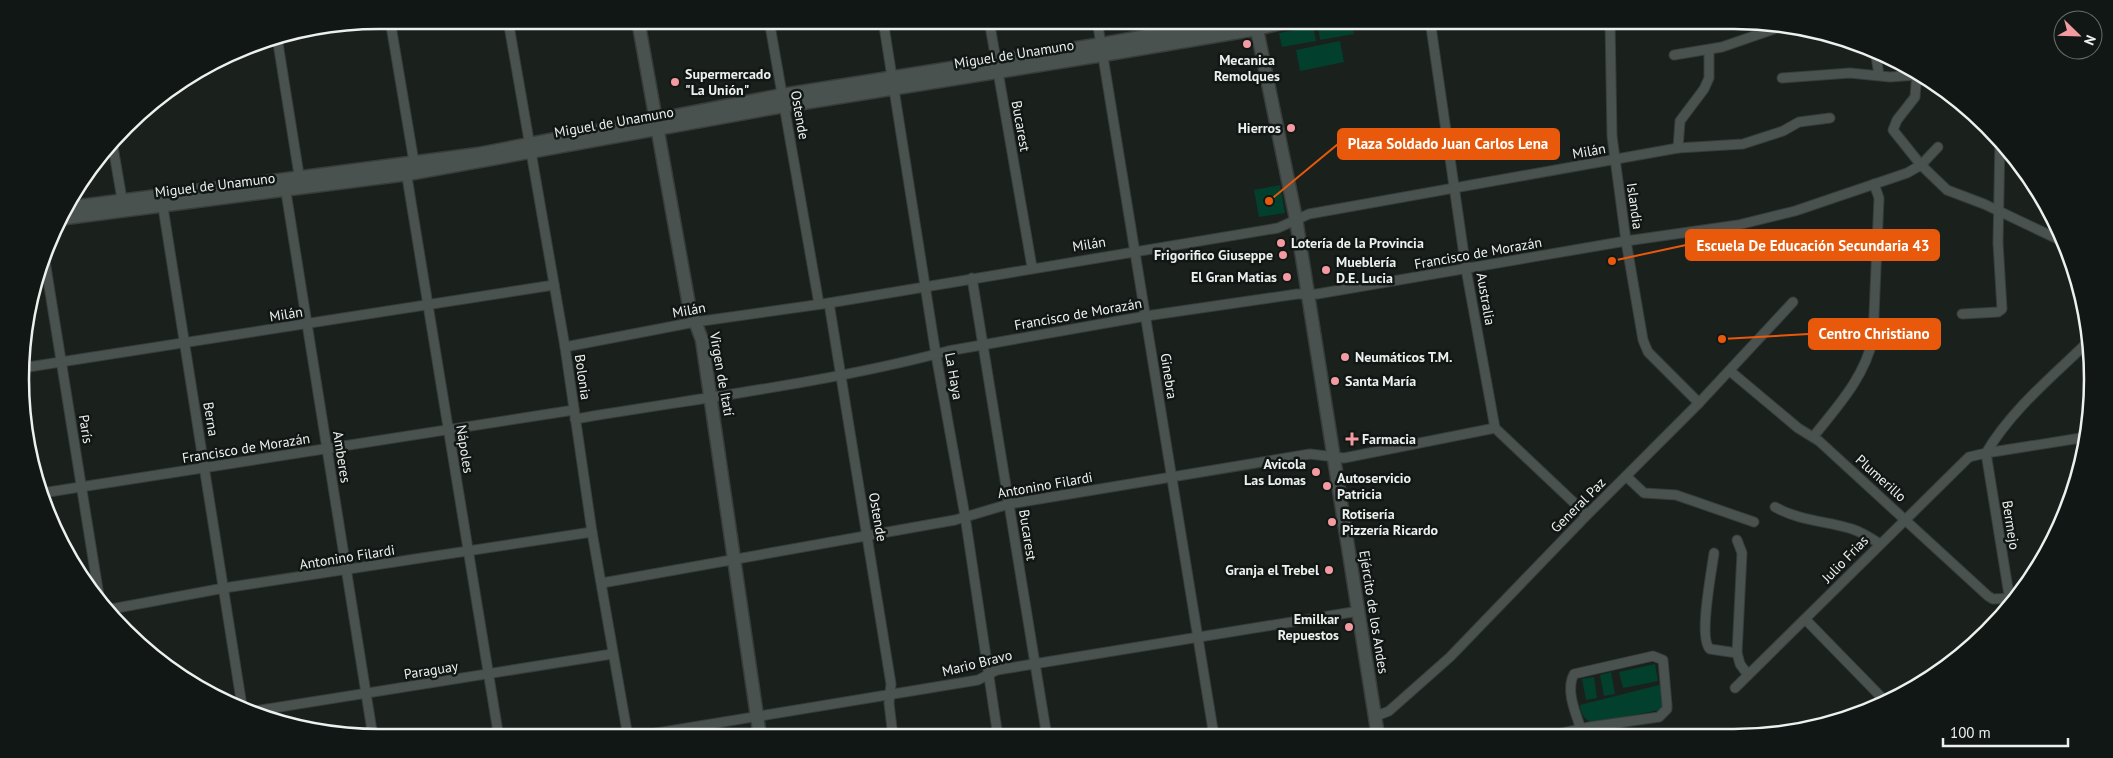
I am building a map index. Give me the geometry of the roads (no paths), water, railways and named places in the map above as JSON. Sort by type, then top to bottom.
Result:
[{"type":"street","name":"Nápoles","points":[[391,29],[429,304],[497,729]]},
{"type":"street","name":"Bolonia","points":[[510,29],[565,347],[592,532],[626,729]]},
{"type":"street","name":"Virgen de Itatí","points":[[640,29],[689,305],[702,340],[759,729]]},
{"type":"street","name":"Ostende","points":[[771,29],[783,100],[839,376],[867,535],[892,684],[889,709],[892,729]]},
{"type":"street","name":"La Haya","points":[[884,29],[936,355],[965,516],[997,729]]},
{"type":"street","name":"Bucarest","points":[[991,29],[1032,267]]},
{"type":"street","name":"Ginebra","points":[[1098,29],[1213,729]]},
{"type":"street","name":"Miguel de Unamuno","points":[[1102,50],[1197,29]]},
{"type":"street","name":"Miguel de Unamuno","points":[[69,217],[123,206],[410,169],[783,100],[1231,29]]},
{"type":"street","name":"Ejército de los Andes","points":[[1257,29],[1296,219],[1306,294],[1359,611],[1377,729]]},
{"type":"street","name":"Australia","points":[[1431,29],[1466,269],[1495,428]]},
{"type":"street","name":"Islandia","points":[[1610,29],[1610,122],[1626,241],[1645,345],[1653,357],[1699,403]]},
{"type":"street","points":[[1674,55],[1709,50],[1769,31]]},
{"type":"street","points":[[278,44],[300,183]]},
{"type":"street","points":[[1678,148],[1680,121],[1704,89],[1709,78],[1709,50]]},
{"type":"street","points":[[1876,59],[1879,75]]},
{"type":"street","points":[[1782,78],[1850,73],[1890,77],[1907,75]]},
{"type":"street","points":[[1916,80],[1915,97],[1893,127],[1921,165],[1947,190],[2054,238]]},
{"type":"street","name":"Milán","points":[[565,347],[695,322],[824,303],[1032,267],[1278,228],[1309,214],[1678,148],[1743,144],[1783,131],[1799,122],[1830,118]]},
{"type":"street","name":"Francisco de Morazán","points":[[47,492],[327,449],[448,428],[711,396],[839,376],[983,345],[1146,316],[1317,294],[1626,241],[1700,232],[1767,219],[1907,173],[1921,165],[1938,148]]},
{"type":"street","points":[[114,151],[123,206]]},
{"type":"street","points":[[1962,314],[1998,312],[2002,309],[1998,244],[2000,151]]},
{"type":"street","points":[[1813,437],[1850,390],[1870,354],[1873,338],[1879,198],[1874,184]]},
{"type":"street","name":"Amberes","points":[[285,186],[372,729]]},
{"type":"street","name":"Berna","points":[[162,201],[241,701]]},
{"type":"street","name":"Miguel de Unamuno","points":[[74,208],[123,206]]},
{"type":"street","name":"París","points":[[46,269],[98,587]]},
{"type":"street","name":"Bucarest","points":[[972,278],[1045,729]]},
{"type":"street","name":"Milán","points":[[29,367],[554,285]]},
{"type":"street","name":"General Paz","points":[[1374,717],[1389,711],[1450,657],[1587,514],[1730,371],[1793,302]]},
{"type":"street","points":[[1982,453],[2022,406],[2083,347]]},
{"type":"street","name":"Plumerillo","points":[[1730,371],[1798,428],[1813,437],[1905,518],[1988,596],[1993,599],[2006,599]]},
{"type":"street","points":[[1495,428],[1587,514]]},
{"type":"street","name":"Antonino Filardi","points":[[602,583],[965,516],[1009,504],[1310,454],[1334,457],[1351,456],[1495,428]]},
{"type":"street","points":[[1982,453],[2079,438]]},
{"type":"street","name":"Julio Frias","points":[[1735,688],[1806,620],[1905,518],[1969,457],[1982,453]]},
{"type":"street","name":"Bermejo","points":[[1982,453],[2010,594]]},
{"type":"street","points":[[1626,476],[1644,493],[1676,495],[1754,522]]},
{"type":"street","points":[[1775,507],[1817,523],[1858,531],[1880,544]]},
{"type":"street","name":"Antonino Filardi","points":[[115,608],[224,588],[347,571],[592,532]]},
{"type":"street","points":[[1737,540],[1742,553],[1737,653],[1740,664],[1748,674]]},
{"type":"street","points":[[1714,553],[1706,614],[1706,644],[1710,649],[1737,653]]},
{"type":"street","name":"Mario Bravo","points":[[683,729],[978,680],[997,670],[1359,611]]},
{"type":"street","points":[[1806,620],[1881,697]]},
{"type":"street","name":"Paraguay","points":[[262,710],[612,654]]},
{"type":"street","points":[[1581,729],[1571,696],[1571,679],[1574,674],[1653,656],[1663,660],[1667,696],[1664,713],[1656,717],[1587,729]]},
{"type":"place","name":"Mecanica Remolques","points":[[1247,44]]},
{"type":"place","name":"Supermercado \"La Unión\"","points":[[675,82]]},
{"type":"place","name":"Hierros","points":[[1291,128]]},
{"type":"place","name":"Plaza Soldado Juan Carlos Lena","points":[[1269,201]]},
{"type":"place","name":"Lotería de la Provincia","points":[[1281,243]]},
{"type":"place","name":"Frigorifico Giuseppe","points":[[1283,255]]},
{"type":"place","name":"Escuela De Educación Secundaria 43","points":[[1612,261]]},
{"type":"place","name":"Mueblería D.E. Lucia","points":[[1326,270]]},
{"type":"place","name":"El Gran Matias","points":[[1287,277]]},
{"type":"place","name":"Centro Christiano","points":[[1722,339]]},
{"type":"place","name":"Neumáticos T.M.","points":[[1345,357]]},
{"type":"place","name":"Santa María","points":[[1335,381]]},
{"type":"place","name":"Farmacia","points":[[1352,439]]},
{"type":"place","name":"Avicola Las Lomas","points":[[1316,472]]},
{"type":"place","name":"Autoservicio Patricia","points":[[1327,486]]},
{"type":"place","name":"Rotisería Pizzería Ricardo","points":[[1332,522]]},
{"type":"place","name":"Granja el Trebel","points":[[1329,570]]},
{"type":"place","name":"Emilkar Repuestos","points":[[1349,627]]}]
